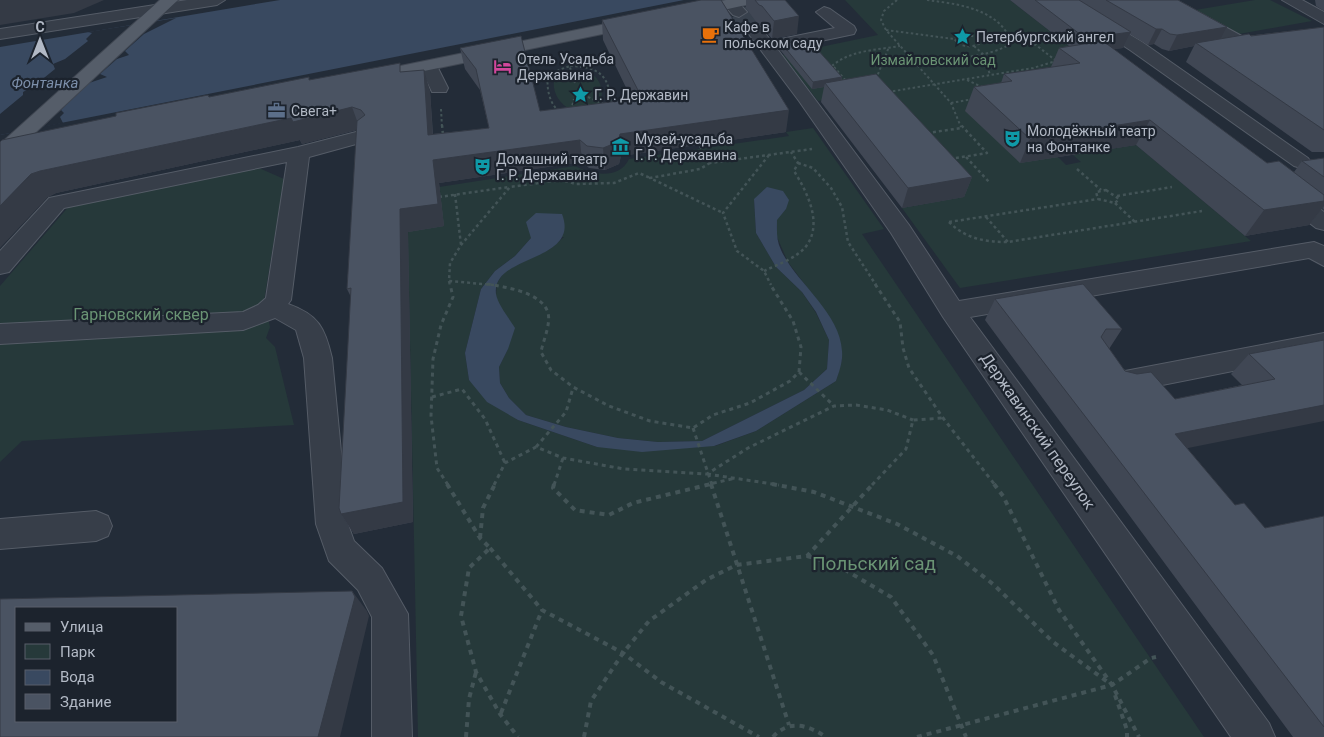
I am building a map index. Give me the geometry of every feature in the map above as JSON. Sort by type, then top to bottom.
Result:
[{"type":"main road","points":[[1,147],[119,27],[140,17],[162,3]]},
{"type":"main road","points":[[672,16],[740,5]]},
{"type":"main road","points":[[1,147],[33,137],[140,17]]},
{"type":"main road","points":[[353,81],[653,20]]},
{"type":"street","points":[[162,3],[217,0]]},
{"type":"street","points":[[1061,0],[1157,60],[1301,162]]},
{"type":"street","points":[[1164,0],[1243,44]]},
{"type":"street","points":[[1290,0],[1321,28]]},
{"type":"street","points":[[767,47],[848,30],[824,12]]},
{"type":"street","points":[[2,31],[140,17]]},
{"type":"street","name":"Державинский переулок","points":[[753,29],[806,97],[901,230],[952,311],[1255,737]]},
{"type":"street","points":[[1224,49],[1260,40]]},
{"type":"street","points":[[1157,60],[1176,58]]},
{"type":"street","points":[[429,66],[439,88]]},
{"type":"street","points":[[806,97],[854,90]]},
{"type":"street","points":[[0,266],[57,203],[174,173],[299,153],[360,138]]},
{"type":"street","points":[[0,334],[243,321],[261,316],[272,308],[278,300],[299,153]]},
{"type":"street","points":[[1324,159],[1301,162],[1271,174],[1324,223]]},
{"type":"street","points":[[952,311],[1053,300],[1314,250],[1324,258]]},
{"type":"street","points":[[272,308],[299,318],[313,333],[318,358],[332,524],[340,550],[370,579],[390,614],[392,737]]},
{"type":"street","points":[[1103,359],[1122,382],[1324,343]]},
{"type":"street","points":[[0,534],[96,526]]},
{"type":"path","points":[[898,0],[884,11],[881,20],[886,30],[951,103],[962,128],[987,153],[945,159]]},
{"type":"path","points":[[910,57],[966,58],[984,55],[1007,46],[1010,38],[1008,31],[1001,24],[984,14],[960,5],[927,0]]},
{"type":"path","points":[[886,30],[954,40],[961,45],[974,46],[981,43],[980,39],[974,36],[958,35],[954,40]]},
{"type":"path","points":[[1010,38],[1036,45],[1056,61]]},
{"type":"path","points":[[834,67],[841,58],[901,46]]},
{"type":"path","points":[[974,46],[984,55],[990,75]]},
{"type":"path","points":[[873,87],[889,48]]},
{"type":"path","points":[[888,92],[1033,68],[1063,60]]},
{"type":"path","points":[[827,65],[834,67],[854,90]]},
{"type":"path","points":[[570,66],[574,83]]},
{"type":"path","points":[[570,66],[582,66],[603,74],[608,81],[611,108],[599,116],[584,119],[561,116],[552,108],[547,96],[545,84],[548,74],[570,66]]},
{"type":"path","points":[[1033,68],[1040,73]]},
{"type":"path","points":[[965,80],[985,88]]},
{"type":"path","points":[[439,88],[443,141]]},
{"type":"path","points":[[588,97],[611,108]]},
{"type":"path","points":[[563,122],[570,118],[574,99]]},
{"type":"path","points":[[951,103],[977,99]]},
{"type":"path","points":[[607,112],[616,114]]},
{"type":"path","points":[[928,140],[922,134],[962,128]]},
{"type":"path","points":[[695,136],[710,163]]},
{"type":"path","points":[[650,178],[700,169],[710,163],[817,148]]},
{"type":"path","points":[[791,152],[798,164],[813,168],[831,188],[842,207],[848,242],[900,322],[903,348],[909,368],[943,418],[1004,496],[1060,610],[1112,684],[1139,737]]},
{"type":"path","points":[[724,213],[769,155]]},
{"type":"path","points":[[966,156],[990,183]]},
{"type":"path","points":[[764,271],[794,258],[808,244],[813,223],[809,196],[794,171],[798,164]]},
{"type":"path","points":[[1077,169],[1101,190],[1117,196],[1172,187]]},
{"type":"path","points":[[439,197],[561,180],[576,184],[614,183],[639,173],[724,213],[737,251],[764,271],[773,290],[793,321],[801,348],[799,372],[790,380],[750,403],[713,414],[693,428],[650,421],[609,406],[573,387],[551,370],[542,352],[544,333],[549,315],[542,301],[516,290],[467,281],[449,281]]},
{"type":"path","points":[[510,187],[461,245],[450,263],[449,281],[453,298],[441,325],[433,359],[431,416],[437,468],[480,538],[542,610],[623,653],[661,682],[759,737]]},
{"type":"path","points":[[1098,199],[1095,195],[1101,190]]},
{"type":"path","points":[[455,194],[461,245]]},
{"type":"path","points":[[1115,203],[1118,201],[1117,196]]},
{"type":"path","points":[[1136,222],[1115,203],[1098,199],[949,222],[967,236],[980,241],[1008,242],[1202,212]]},
{"type":"path","points":[[986,217],[1008,242]]},
{"type":"path","points":[[799,372],[834,406]]},
{"type":"path","points":[[480,538],[483,508],[505,463],[536,448],[566,412],[573,387]]},
{"type":"path","points":[[432,397],[462,390],[485,419],[505,463]]},
{"type":"path","points":[[707,474],[748,448],[834,406],[856,405],[887,410],[913,420],[943,418]]},
{"type":"path","points":[[807,556],[906,449],[913,420]]},
{"type":"path","points":[[693,428],[789,725]]},
{"type":"path","points":[[536,448],[563,458],[624,469],[739,477],[814,492],[897,524],[958,556],[993,584],[1053,642],[1112,684],[1127,730],[1127,737]]},
{"type":"path","points":[[563,458],[554,488],[575,510],[609,515],[634,503],[739,477]]},
{"type":"path","points":[[490,548],[470,568],[461,616],[476,672],[500,714],[518,737]]},
{"type":"path","points":[[584,737],[591,701],[623,653],[649,621],[706,580],[736,565],[807,556],[836,564],[891,597],[933,655],[966,737]]},
{"type":"path","points":[[500,714],[542,610]]},
{"type":"path","points":[[917,737],[1112,684],[1150,658]]},
{"type":"path","points":[[466,737],[468,698],[476,672]]},
{"type":"path","points":[[773,737],[777,732],[789,725],[808,725],[826,737]]},
{"type":"green space","name":"Измайловский сад","points":[[845,0],[1010,0],[1092,64],[1058,157],[1066,165],[1081,162],[1073,155],[1136,145],[1251,241],[960,288],[902,208],[963,197],[872,93],[818,101],[782,55],[878,35]]},
{"type":"green space","points":[[1255,0],[1270,0],[1312,21],[1239,34],[1195,10]]},
{"type":"green space","points":[[577,70],[589,72],[600,83],[602,93],[597,107],[571,110],[557,97],[554,88],[554,78]]},
{"type":"green space","name":"Польский сад","points":[[813,128],[884,229],[862,234],[1204,737],[418,737],[407,192],[575,166],[589,172],[612,173],[625,166],[629,159],[789,136],[786,132]],"holes":[[[754,200],[786,209],[777,219],[777,237],[788,262],[832,321],[842,360],[836,381],[756,431],[715,446],[597,447],[518,420],[469,380],[465,353],[481,289],[495,271],[515,256],[531,238],[564,237],[550,249],[505,271],[497,283],[496,296],[508,349],[499,367],[500,383],[509,398],[526,415],[566,427],[618,438],[658,442],[702,441],[804,390],[827,369],[829,340],[816,313],[802,292],[776,267],[756,233]]]},
{"type":"green space","name":"Гарновский сквер","points":[[259,168],[284,179],[264,301],[270,327],[266,338],[275,347],[294,425],[22,441],[0,462],[0,286],[70,205]]},
{"type":"water","name":"Фонтанка","points":[[280,0],[684,0],[0,135],[0,47]]},
{"type":"water","points":[[767,187],[783,191],[789,200],[786,209],[777,220],[779,246],[788,262],[834,323],[839,337],[842,359],[836,381],[756,431],[714,446],[642,452],[597,447],[518,420],[487,402],[469,380],[465,353],[481,289],[495,271],[515,256],[531,238],[526,222],[536,213],[562,214],[564,230],[559,242],[507,272],[498,281],[496,294],[501,307],[515,328],[499,367],[500,383],[509,398],[526,415],[566,427],[618,438],[658,442],[702,441],[804,390],[827,369],[829,340],[816,312],[802,292],[776,267],[756,233],[754,199]]},
{"type":"pier","points":[[176,18],[144,34],[125,51],[129,55],[117,59],[100,74],[107,77],[89,83],[61,110],[64,113],[60,117],[63,123],[0,135],[0,114],[23,95],[23,92],[34,86],[55,69],[53,64],[65,59],[88,41],[86,39],[92,33],[88,32]]},
{"type":"building","points":[[701,0],[721,0],[789,110],[620,134],[618,142],[603,148],[587,146],[580,140],[433,160],[438,204],[400,209],[403,502],[341,514],[339,508],[351,288],[347,289],[357,121],[365,115],[361,110],[352,107],[293,122],[291,118],[40,171],[31,174],[0,206],[0,142],[2,140],[116,116],[116,113],[309,77],[309,80],[400,63],[400,72],[424,70],[428,135],[489,128],[476,69],[460,48],[521,36],[540,111],[642,98],[602,20]]},
{"type":"building","points":[[755,0],[785,0],[799,16],[774,21]]},
{"type":"building","points":[[1035,0],[1079,0],[1131,32],[1085,38]]},
{"type":"building","points":[[1106,0],[1178,0],[1227,27],[1177,35],[1170,34],[1162,29],[1156,29]]},
{"type":"building","points":[[1324,27],[1324,130],[1196,43],[1249,34],[1251,36]]},
{"type":"building","points":[[808,39],[842,77],[813,82],[782,44]]},
{"type":"building","points":[[1103,41],[1267,163],[1279,161],[1324,195],[1324,201],[1264,210],[1150,120],[1030,139],[974,87],[1012,81],[1004,74],[1080,63],[1059,48]]},
{"type":"building","points":[[876,74],[972,177],[908,188],[825,83]]},
{"type":"building","points":[[1324,158],[1324,177],[1302,161]]},
{"type":"building","points":[[1083,284],[1122,329],[1106,329],[1101,337],[1125,371],[1137,374],[1151,372],[1175,399],[1275,379],[1249,354],[1324,340],[1324,405],[1175,434],[1235,505],[1244,503],[1265,528],[1324,516],[1324,727],[995,299]]},
{"type":"building","points":[[352,591],[355,597],[318,737],[0,737],[0,599]]},
{"type":"tunnel","points":[[739,12],[753,29]]},
{"type":"place","name":"Кафе в польском саду","points":[[710,35]]},
{"type":"place","name":"Петербургский ангел","points":[[962,37]]},
{"type":"place","name":"Отель Усадьба Державина","points":[[503,67]]},
{"type":"place","name":"Г. Р. Державин","points":[[580,95]]},
{"type":"place","name":"Свега+","points":[[277,111]]},
{"type":"place","name":"Молодёжный театр на Фонтанке","points":[[1013,139]]},
{"type":"place","name":"Музей-усадьба Г. Р. Державина","points":[[621,147]]},
{"type":"place","name":"Домашний театр Г. Р. Державина","points":[[482,167]]}]
